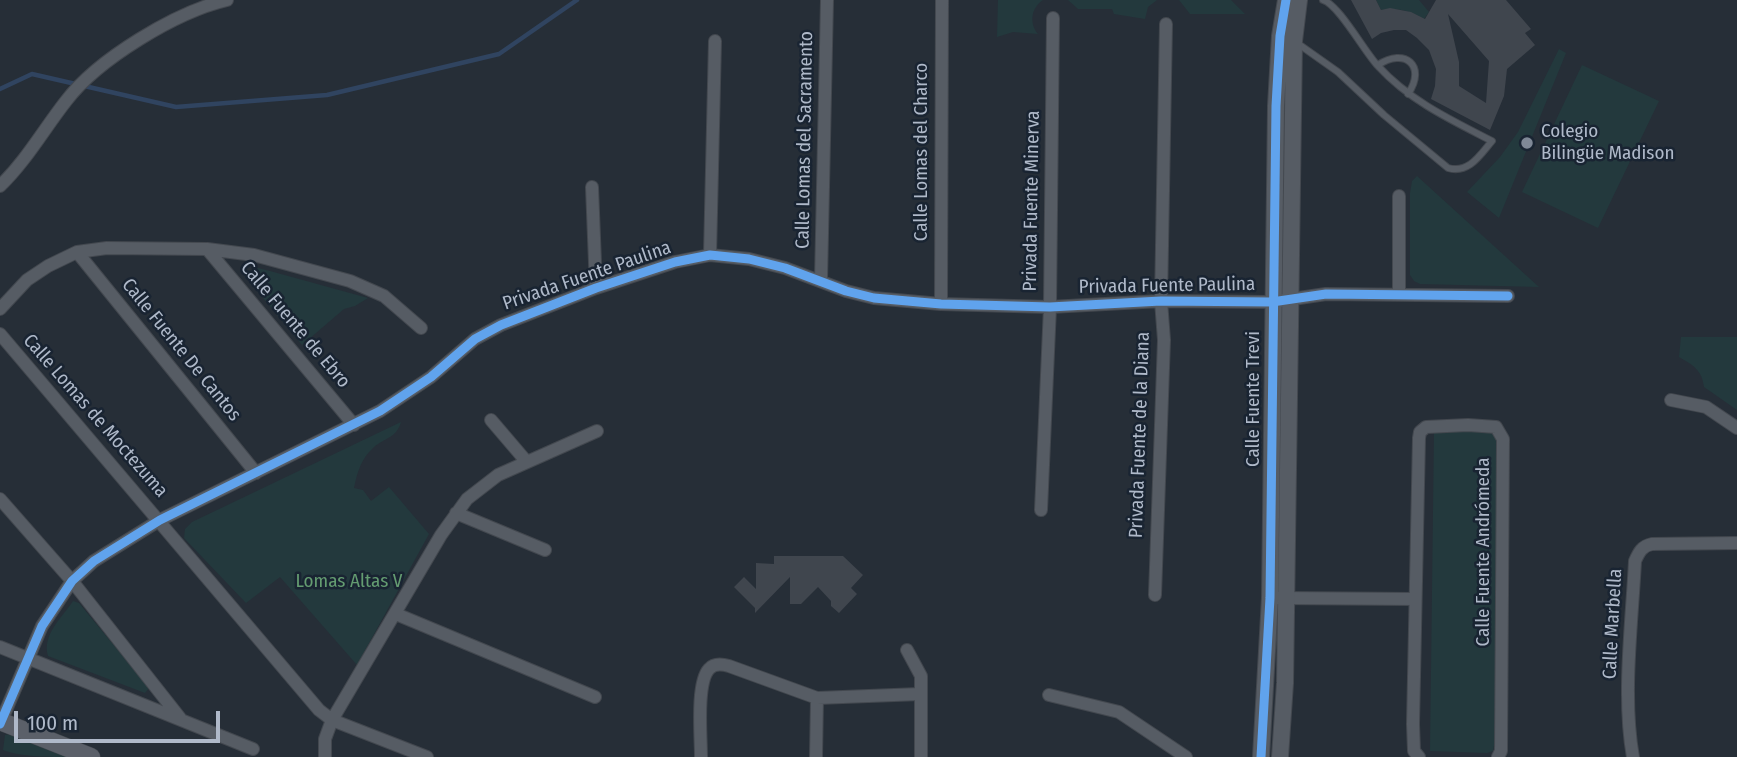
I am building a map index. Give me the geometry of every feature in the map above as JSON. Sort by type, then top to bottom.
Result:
[{"type":"main road","points":[[0,722],[92,757]]},
{"type":"street","points":[[0,186],[26,157],[66,100],[90,75],[142,38],[173,20],[227,0]]},
{"type":"street","name":"Calle Lomas del Sacramento","points":[[821,280],[827,0]]},
{"type":"street","name":"Calle Lomas del Charco","points":[[941,304],[942,0]]},
{"type":"street","name":"Calle Fuente Trevi","points":[[1261,757],[1278,598],[1291,299],[1286,0]]},
{"type":"street","name":"Calle Fuente Trevi","points":[[1280,757],[1285,683],[1278,598],[1272,302],[1287,38],[1299,0]]},
{"type":"street","name":"Privada Fuente Minerva","points":[[1041,510],[1050,307],[1053,18]]},
{"type":"street","name":"Privada Fuente de la Diana","points":[[1155,595],[1164,340],[1161,301],[1166,24]]},
{"type":"street","points":[[710,255],[715,41]]},
{"type":"street","points":[[592,187],[596,288]]},
{"type":"street","points":[[1399,196],[1399,294]]},
{"type":"street","points":[[0,309],[27,281],[48,266],[77,252],[107,248],[208,250],[254,255],[350,281],[384,296],[421,328]]},
{"type":"street","name":"Calle Fuente de Ebro","points":[[208,250],[354,425]]},
{"type":"street","name":"Calle Fuente De Cantos","points":[[77,252],[256,473]]},
{"type":"street","name":"Privada Fuente Paulina","points":[[0,722],[51,610],[72,581],[94,561],[160,520],[354,425],[414,390],[475,339],[523,316],[675,262],[710,255],[749,259],[785,268],[874,298],[941,304],[1050,307],[1161,301],[1272,302],[1326,294],[1508,296]]},
{"type":"street","name":"Calle Lomas de Moctezuma","points":[[0,334],[319,710],[332,720]]},
{"type":"street","points":[[1671,400],[1706,407],[1737,428]]},
{"type":"street","points":[[491,420],[526,461]]},
{"type":"street","name":"Calle Fuente Andrómeda","points":[[1419,757],[1413,751],[1420,432],[1426,427],[1443,425],[1496,427],[1503,439],[1501,737],[1498,757]]},
{"type":"street","points":[[325,757],[325,739],[332,720],[456,513],[479,488],[498,475],[597,431]]},
{"type":"street","points":[[0,499],[72,581],[180,718]]},
{"type":"street","points":[[456,513],[545,550]]},
{"type":"street","name":"Calle Marbella","points":[[1633,757],[1629,698],[1637,554],[1642,548],[1652,544],[1737,543]]},
{"type":"street","points":[[1278,598],[1415,599]]},
{"type":"street","points":[[396,614],[595,697]]},
{"type":"street","points":[[0,647],[253,749]]},
{"type":"street","points":[[907,650],[921,676],[920,757]]},
{"type":"street","points":[[701,757],[702,682],[710,667],[721,664],[729,666],[817,698],[920,694]]},
{"type":"street","points":[[1049,695],[1119,712],[1186,757]]},
{"type":"street","points":[[816,757],[817,698]]},
{"type":"street","points":[[332,720],[427,757]]},
{"type":"lane","points":[[1287,38],[1338,72],[1384,115],[1448,168],[1456,170],[1471,164],[1492,141],[1408,94],[1364,51],[1334,6],[1323,0]]},
{"type":"lane","points":[[1378,65],[1392,57],[1399,57],[1410,63],[1415,75],[1408,94]]},
{"type":"green space","points":[[998,0],[1043,0],[1036,7],[1033,16],[1033,25],[1038,34],[1013,32],[997,37]]},
{"type":"green space","points":[[1068,0],[1157,0],[1148,7],[1145,19],[1114,14],[1112,9],[1078,9]]},
{"type":"green space","points":[[1179,0],[1231,0],[1245,14],[1190,14]]},
{"type":"green space","points":[[1376,0],[1419,0],[1429,12],[1424,19],[1403,10],[1381,10]]},
{"type":"green space","points":[[1559,49],[1566,53],[1499,218],[1467,192],[1500,157],[1518,132]]},
{"type":"green space","points":[[1582,65],[1659,101],[1598,228],[1522,192]]},
{"type":"green space","points":[[1417,176],[1539,287],[1420,284],[1414,281],[1410,275],[1410,193],[1412,181]]},
{"type":"green space","points":[[258,268],[368,298],[344,309],[302,345],[250,282],[252,274]]},
{"type":"green space","points":[[1681,337],[1737,337],[1737,410],[1704,387],[1696,369],[1679,357]]},
{"type":"green space","name":"Lomas Altas V","points":[[401,422],[393,435],[377,444],[365,457],[354,488],[363,490],[371,501],[389,487],[429,534],[357,665],[280,577],[246,603],[184,538],[185,529],[192,522]]},
{"type":"green space","points":[[1441,428],[1499,432],[1497,730],[1493,751],[1487,753],[1430,751],[1434,430]]},
{"type":"green space","points":[[73,601],[79,603],[149,688],[145,693],[48,656],[50,633]]},
{"type":"green space","points":[[12,734],[71,757],[45,757],[3,750],[5,735]]},
{"type":"building","points":[[1351,0],[1376,0],[1381,10],[1390,8],[1411,12],[1425,19],[1436,0],[1506,0],[1531,29],[1525,33],[1535,45],[1507,69],[1504,96],[1490,130],[1431,99],[1436,69],[1429,50],[1417,38],[1406,30],[1394,30],[1381,33],[1372,39]],"holes":[[[1448,14],[1489,61],[1486,103],[1459,86],[1459,62]]]},
{"type":"building","points":[[774,556],[843,556],[863,575],[851,588],[857,594],[839,613],[818,587],[801,604],[790,604],[790,577],[755,613],[755,608],[734,587],[744,577],[756,589],[756,563],[774,564]]},
{"type":"waterway","points":[[0,89],[32,74],[176,107],[327,95],[499,54],[577,0]]},
{"type":"cycle path","points":[[1261,757],[1270,598],[1276,106],[1280,36],[1286,0]]},
{"type":"cycle path","points":[[0,724],[42,626],[72,581],[94,561],[160,520],[380,411],[431,377],[475,339],[501,325],[596,288],[675,262],[710,255],[749,259],[785,268],[846,291],[874,298],[941,304],[1050,307],[1161,301],[1272,302],[1326,294],[1508,296]]},
{"type":"place","name":"Colegio Bilingüe Madison","points":[[1527,143]]}]
